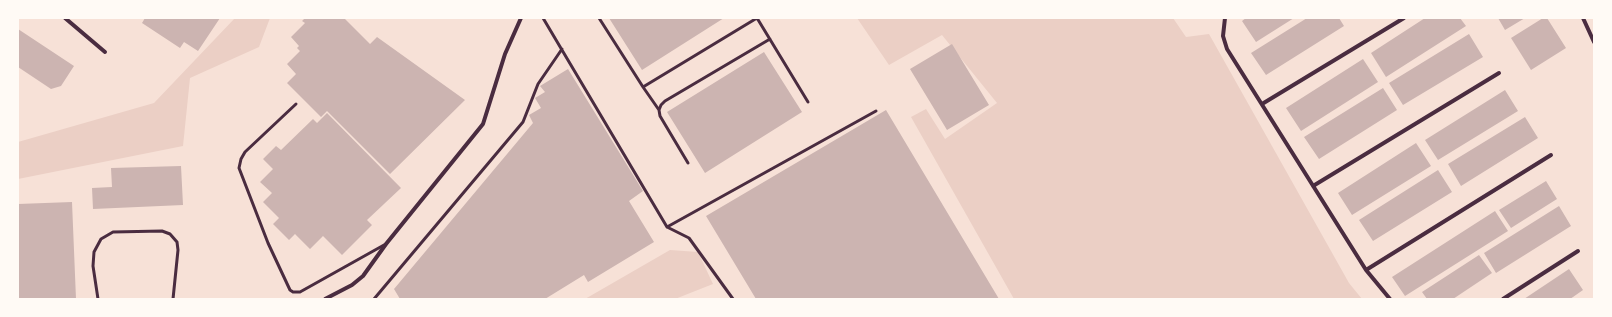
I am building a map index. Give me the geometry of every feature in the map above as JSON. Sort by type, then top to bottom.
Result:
[{"type":"street","points":[[65,18],[105,52]]},
{"type":"street","points":[[325,299],[352,285],[363,276],[386,244],[483,124],[505,54],[521,18]]},
{"type":"street","points":[[1225,18],[1223,36],[1227,49],[1366,270],[1390,299]]},
{"type":"street","points":[[1262,104],[1404,18]]},
{"type":"street","points":[[1583,18],[1594,42]]},
{"type":"street","points":[[1313,186],[1499,73]]},
{"type":"street","points":[[1366,270],[1551,154]]},
{"type":"street","points":[[1503,299],[1578,251]]},
{"type":"lane","points":[[543,18],[667,227],[689,238],[733,299]]},
{"type":"lane","points":[[599,18],[658,110],[660,116],[688,163]]},
{"type":"lane","points":[[643,87],[757,18],[808,102]]},
{"type":"lane","points":[[658,110],[665,101],[770,38]]},
{"type":"lane","points":[[374,299],[523,122],[538,84],[562,50]]},
{"type":"lane","points":[[296,104],[245,152],[241,159],[239,168],[268,243],[290,290],[293,292],[300,292],[386,244]]},
{"type":"lane","points":[[667,227],[876,111]]},
{"type":"lane","points":[[98,299],[93,266],[94,252],[100,239],[113,232],[162,231],[174,237],[178,250],[173,299]]},
{"type":"shaded area","points":[[235,18],[270,18],[259,47],[190,78],[183,146],[18,179],[18,142],[154,103]]},
{"type":"shaded area","points":[[857,18],[1173,18],[1186,37],[1209,34],[1349,283],[1362,299],[1014,299],[911,117],[926,109],[945,139],[997,103],[942,35],[889,65]]},
{"type":"shaded area","points":[[670,250],[698,252],[713,284],[675,299],[585,299]]},
{"type":"building","points":[[145,18],[220,18],[198,51],[184,42],[180,48],[142,23]]},
{"type":"building","points":[[305,18],[344,18],[370,44],[377,37],[465,100],[390,174],[327,111],[321,117],[287,83],[296,74],[287,64],[300,51],[297,48],[299,46],[291,37],[305,23],[302,21]]},
{"type":"building","points":[[609,18],[724,18],[642,70]]},
{"type":"building","points":[[1246,18],[1294,18],[1256,42],[1242,21]]},
{"type":"building","points":[[1307,18],[1339,18],[1344,26],[1266,75],[1251,53]]},
{"type":"building","points":[[1425,18],[1460,18],[1466,26],[1386,77],[1371,53]]},
{"type":"building","points":[[1498,18],[1525,18],[1505,30]]},
{"type":"building","points":[[1543,18],[1547,18],[1566,48],[1531,70],[1511,38]]},
{"type":"building","points":[[18,29],[74,66],[61,86],[51,89],[18,67]]},
{"type":"building","points":[[1469,34],[1483,57],[1403,105],[1389,83]]},
{"type":"building","points":[[952,44],[989,105],[947,130],[910,69]]},
{"type":"building","points":[[764,52],[802,112],[705,173],[667,112]]},
{"type":"building","points":[[1363,59],[1378,82],[1301,131],[1286,108]]},
{"type":"building","points":[[568,69],[643,191],[629,201],[654,242],[588,282],[584,275],[545,299],[400,299],[394,289],[533,123],[529,115],[541,108],[535,98],[545,92],[540,86]]},
{"type":"building","points":[[1383,88],[1397,110],[1319,159],[1304,137]]},
{"type":"building","points":[[1505,90],[1518,111],[1438,160],[1425,140]]},
{"type":"building","points":[[886,110],[999,299],[756,299],[706,216]]},
{"type":"building","points":[[327,113],[401,188],[367,220],[372,225],[342,255],[323,236],[310,249],[295,234],[289,240],[273,224],[279,218],[263,202],[272,193],[260,182],[273,169],[263,159],[276,146],[281,150],[313,119],[317,123]]},
{"type":"building","points":[[1525,117],[1538,138],[1461,186],[1448,164]]},
{"type":"building","points":[[1416,143],[1431,166],[1352,215],[1338,193]]},
{"type":"building","points":[[181,166],[183,205],[93,209],[92,188],[112,187],[111,168]]},
{"type":"building","points":[[1438,170],[1452,192],[1373,241],[1359,220]]},
{"type":"building","points":[[1546,181],[1557,199],[1511,228],[1499,210]]},
{"type":"building","points":[[72,202],[76,299],[18,299],[18,204]]},
{"type":"building","points":[[1559,206],[1571,226],[1496,273],[1484,253]]},
{"type":"building","points":[[1495,211],[1508,231],[1405,296],[1392,277]]},
{"type":"building","points":[[1479,255],[1492,273],[1453,299],[1427,299],[1422,292]]},
{"type":"building","points":[[1569,269],[1583,290],[1570,299],[1524,299]]}]
